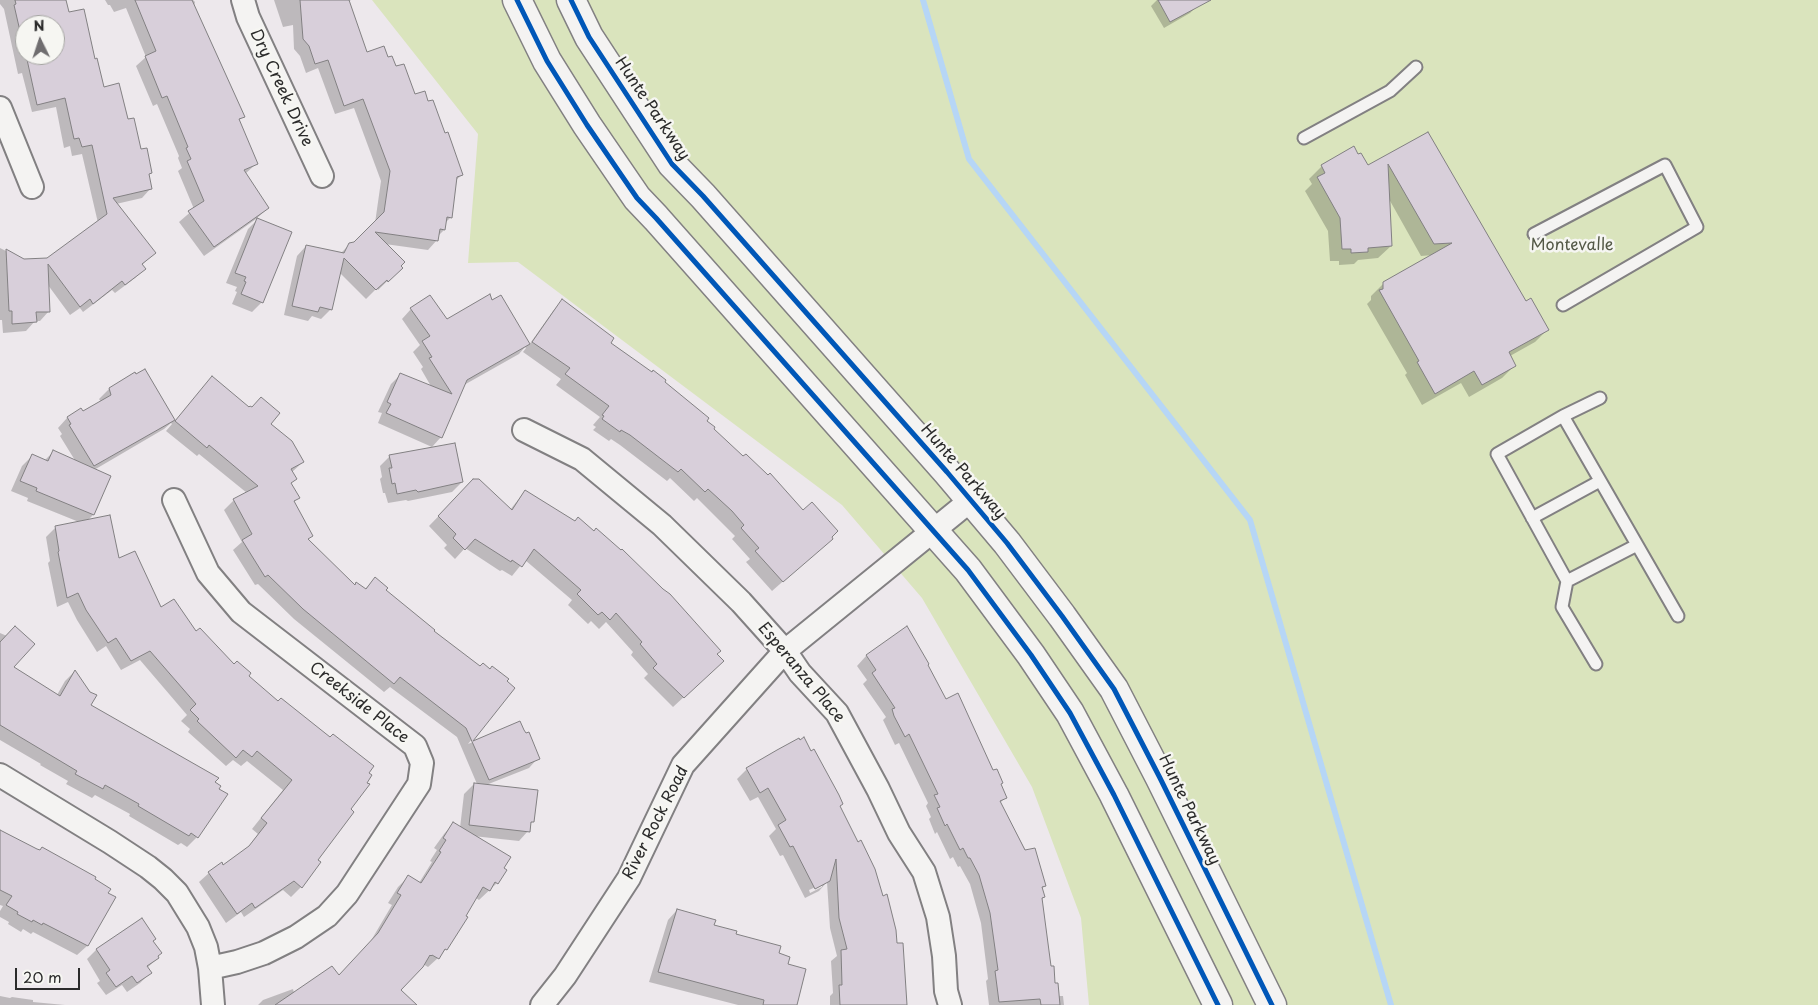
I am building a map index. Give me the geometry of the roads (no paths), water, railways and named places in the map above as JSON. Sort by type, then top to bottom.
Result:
[{"type":"main road","points":[[517,0],[547,61],[636,198],[669,232],[974,578],[1031,656],[1070,713],[1114,795],[1218,1005]]},
{"type":"main road","name":"Hunte Parkway","points":[[571,0],[588,37],[672,164],[703,196],[971,500],[1018,558],[1114,689],[1272,1005]]},
{"type":"street","name":"Dry Creek Drive","points":[[243,0],[248,17],[322,176]]},
{"type":"street","points":[[0,108],[32,187]]},
{"type":"street","name":"Esperanza Place","points":[[524,430],[582,459],[662,525],[741,602],[785,652],[800,673],[837,713],[860,754],[899,833],[924,872],[928,891],[938,917],[944,956],[946,991],[950,1005]]},
{"type":"street","name":"Creekside Place","points":[[174,500],[208,573],[241,612],[415,746],[422,763],[419,784],[347,894],[327,916],[289,941],[264,953],[238,962],[210,968]]},
{"type":"street","name":"River Rock Road","points":[[542,1005],[566,976],[629,878],[684,765],[785,652],[971,500]]},
{"type":"street","points":[[0,775],[110,842],[163,879],[188,909],[206,947],[213,1005]]},
{"type":"lane","points":[[1304,138],[1390,91],[1416,67]]},
{"type":"lane","points":[[1534,234],[1665,165],[1697,227],[1563,305]]},
{"type":"lane","points":[[1596,664],[1562,607],[1567,581],[1497,454],[1600,398]]},
{"type":"lane","points":[[1564,416],[1678,616]]},
{"type":"lane","points":[[1532,518],[1600,481]]},
{"type":"lane","points":[[1567,581],[1637,545]]},
{"type":"waterway","points":[[923,0],[969,159],[1250,520],[1391,1005]]},
{"type":"park label","name":"Montevalle","points":[[1572,246]]}]
